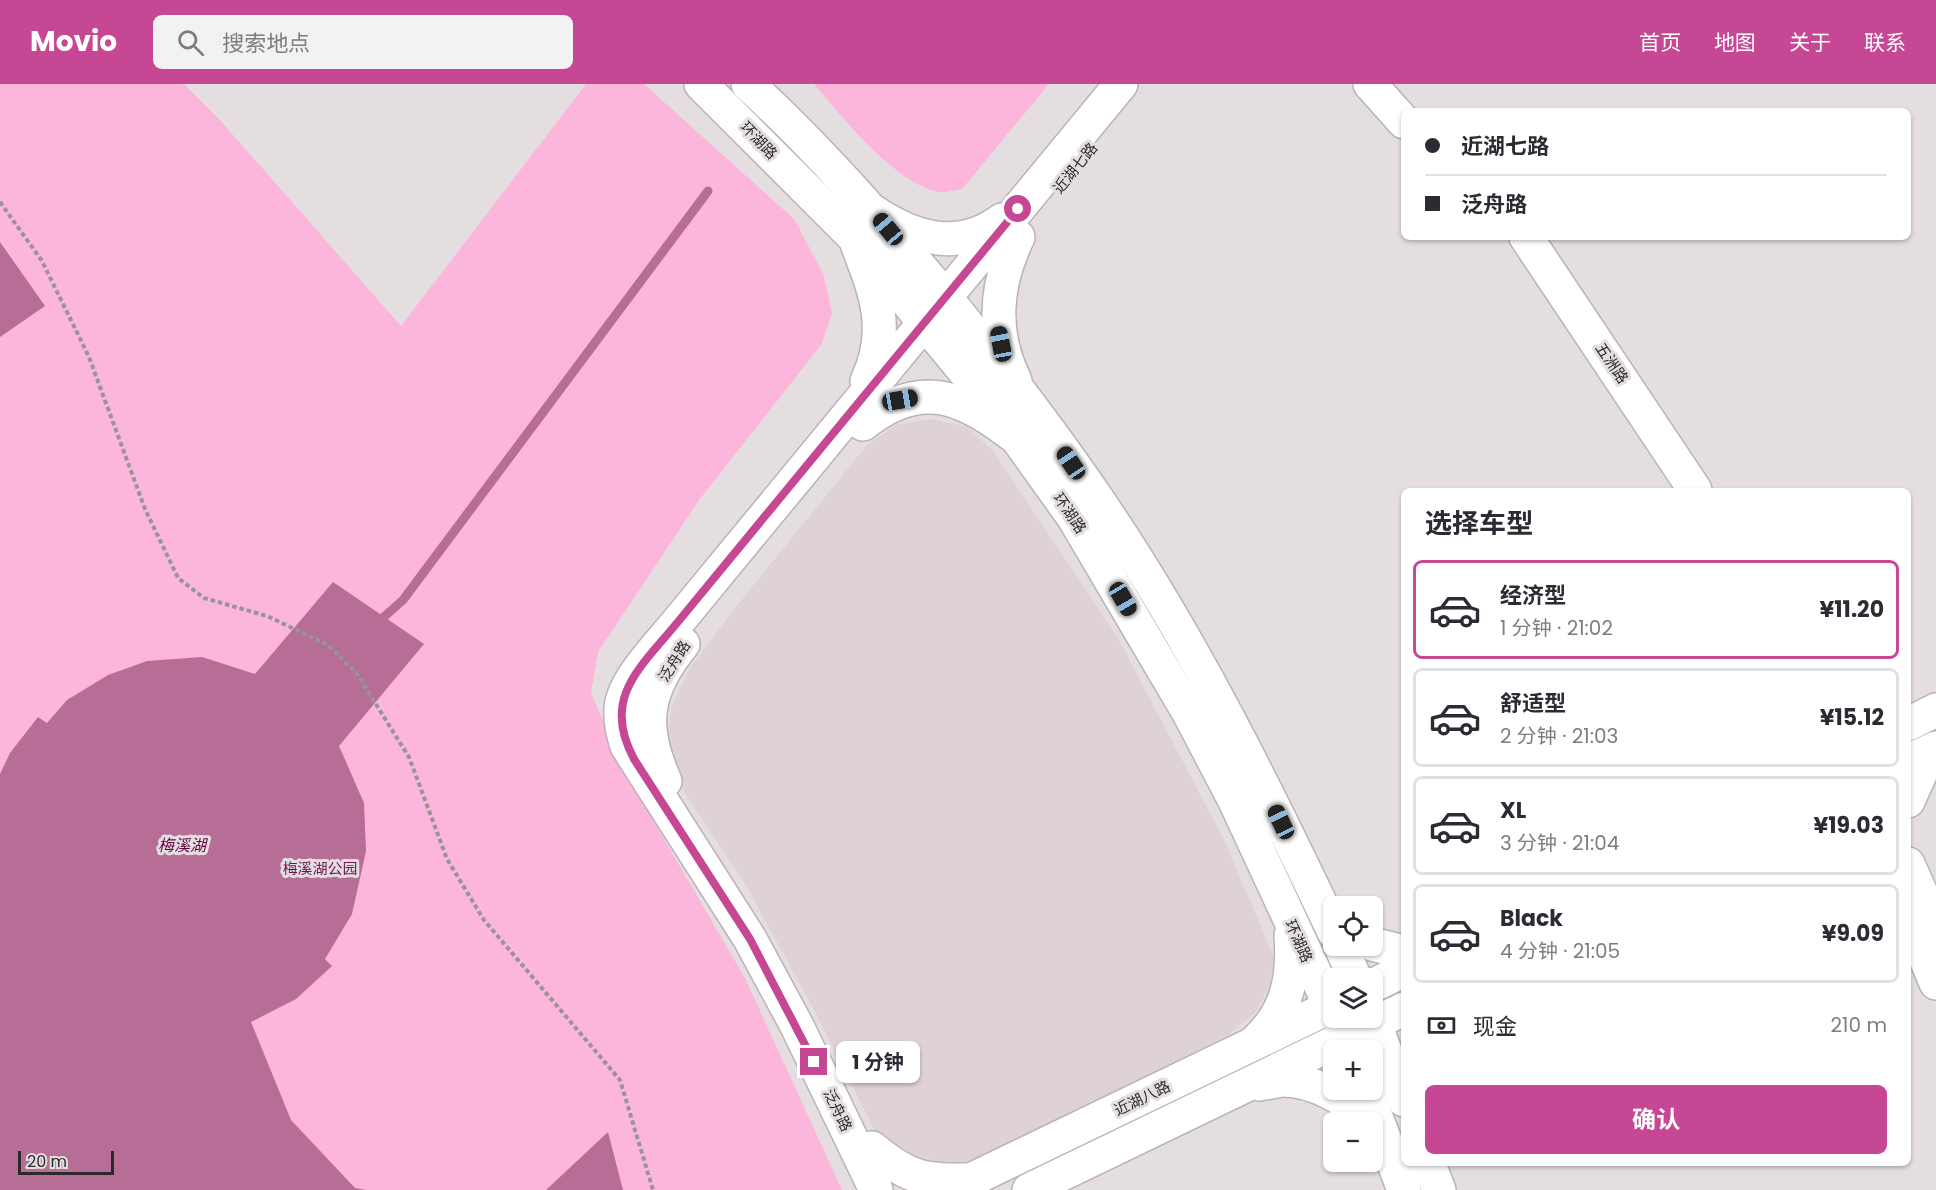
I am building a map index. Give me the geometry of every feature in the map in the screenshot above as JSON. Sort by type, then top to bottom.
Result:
[{"type":"street","name":"环湖路","points":[[701,84],[864,224]]},
{"type":"street","name":"环湖路","points":[[748,84],[940,316],[1018,440],[1074,518],[1189,713],[1235,801],[1323,990]]},
{"type":"street","name":"近湖七路","points":[[1018,223],[1121,84]]},
{"type":"street","name":"近湖七路","points":[[940,316],[1018,223],[1144,84]]},
{"type":"street","points":[[1370,84],[1401,119]]},
{"type":"street","points":[[1399,84],[1419,108]]},
{"type":"street","points":[[858,416],[881,332],[864,224],[946,241],[968,238],[990,229],[1018,223],[1001,278],[998,312],[998,330],[1004,358],[1017,385]]},
{"type":"street","name":"五洲路","points":[[1506,240],[1669,488]]},
{"type":"street","name":"五洲路","points":[[1528,240],[1694,488]]},
{"type":"street","name":"环湖路","points":[[940,316],[1017,385],[1131,552],[1208,684],[1271,800],[1323,905]]},
{"type":"street","name":"泛舟路","points":[[876,1190],[797,1026],[750,939],[627,746],[622,728],[620,706],[640,669],[858,416],[940,316]]},
{"type":"street","points":[[858,416],[881,410],[900,400],[922,396],[954,401],[985,414],[1018,440]]},
{"type":"street","name":"泛舟路","points":[[858,416],[675,653],[660,681],[648,716],[649,739],[668,788],[746,907],[791,984],[893,1190]]},
{"type":"street","points":[[1911,760],[1936,750]]},
{"type":"street","points":[[1911,794],[1922,770],[1936,750]]},
{"type":"street","points":[[1911,870],[1936,927]]},
{"type":"street","points":[[1250,1047],[1267,1031],[1290,989],[1293,958],[1290,921]]},
{"type":"street","points":[[1911,923],[1936,983]]},
{"type":"street","points":[[1383,946],[1401,950]]},
{"type":"street","points":[[1383,980],[1401,972]]},
{"type":"street","name":"近湖八路","points":[[1383,1016],[1401,1010]]},
{"type":"street","name":"近湖八路","points":[[961,1185],[1250,1047],[1323,1026]]},
{"type":"street","name":"近湖八路","points":[[1029,1190],[1244,1087],[1329,1028]]},
{"type":"street","points":[[1376,1028],[1401,1092]]},
{"type":"street","points":[[1244,1087],[1284,1080],[1311,1085],[1335,1096],[1353,1112]]},
{"type":"street","points":[[1383,1146],[1404,1190]]},
{"type":"street","points":[[872,1148],[894,1167],[914,1176],[961,1185]]},
{"type":"street","points":[[1429,1166],[1438,1190]]},
{"type":"path","points":[[0,202],[42,261],[89,357],[145,509],[178,579],[204,598],[281,623],[328,645],[357,674],[408,757],[447,859],[484,920],[620,1080],[653,1190]]},
{"type":"shaded area","points":[[931,419],[967,427],[993,451],[1118,638],[1224,840],[1274,957],[1270,985],[1256,1012],[1227,1036],[982,1161],[950,1164],[917,1157],[876,1133],[811,1004],[744,882],[674,777],[669,757],[668,739],[671,708],[689,669],[731,613],[868,444],[896,425]]},
{"type":"green space","name":"梅溪湖公园","points":[[0,84],[184,84],[219,119],[401,326],[586,84],[644,84],[795,220],[824,276],[832,314],[821,345],[699,500],[598,652],[591,693],[629,779],[745,978],[842,1190],[0,1190]]},
{"type":"green space","points":[[814,84],[1049,84],[962,189],[941,192],[918,184],[885,161],[853,129]]},
{"type":"water","points":[[0,242],[45,306],[0,337]]},
{"type":"water","name":"梅溪湖","points":[[333,582],[424,644],[339,746],[364,803],[366,851],[352,914],[325,959],[332,966],[296,999],[251,1022],[291,1120],[355,1188],[366,1190],[0,1190],[0,774],[10,753],[38,717],[47,723],[67,700],[108,675],[147,661],[202,657],[255,674]]},
{"type":"water","points":[[608,1132],[623,1190],[546,1190]]},
{"type":"waterway","points":[[376,624],[403,600],[708,191]]},
{"type":"route","points":[[814,1062],[750,939],[634,759],[627,746],[622,728],[620,706],[640,669],[1018,209]]}]
